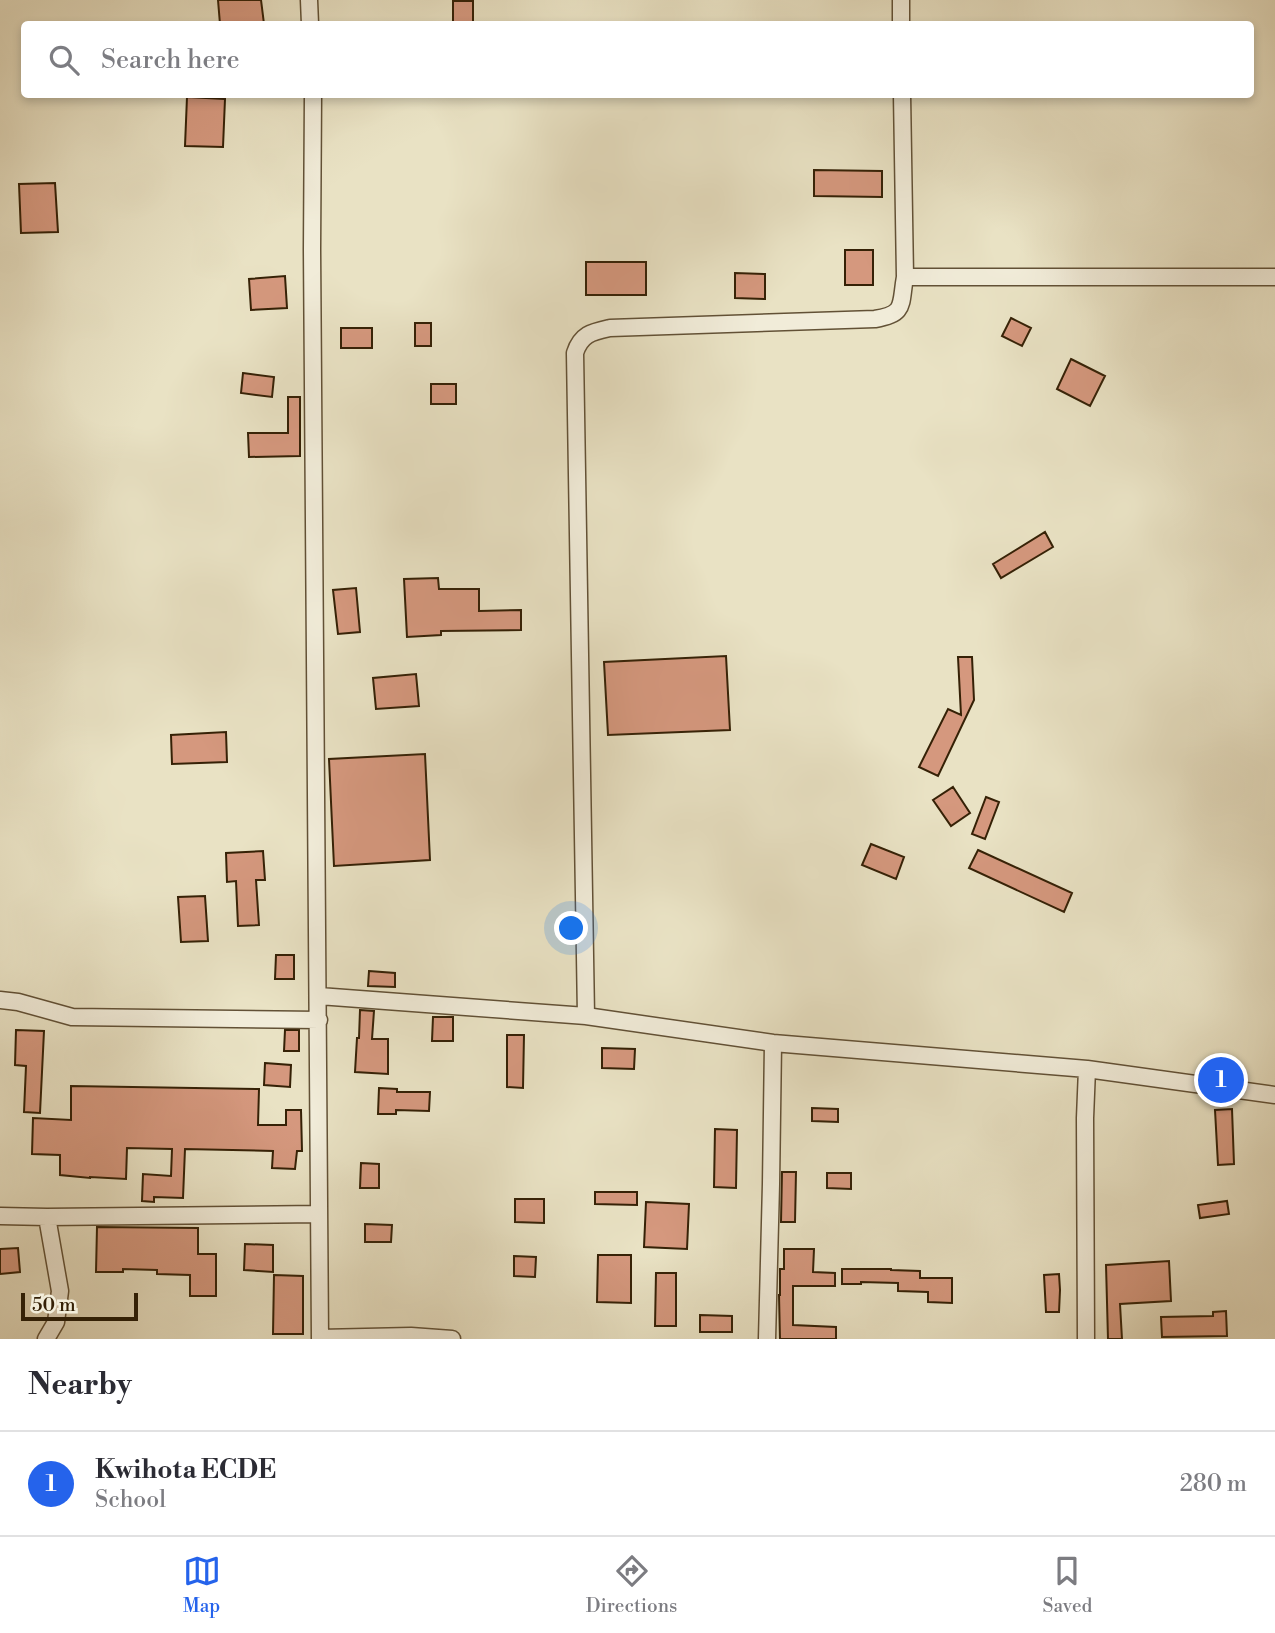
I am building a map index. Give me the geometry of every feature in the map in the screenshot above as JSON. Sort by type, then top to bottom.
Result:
[{"type":"street","points":[[309,0],[310,21]]},
{"type":"street","points":[[901,0],[901,21]]},
{"type":"street","points":[[313,98],[320,1338],[411,1336],[452,1339]]},
{"type":"street","points":[[586,1016],[575,353],[578,343],[592,332],[610,328],[875,319],[889,317],[897,312],[905,277],[902,98]]},
{"type":"street","points":[[905,277],[1275,277]]},
{"type":"street","points":[[319,996],[586,1016],[773,1043],[1087,1069],[1275,1095]]},
{"type":"street","points":[[0,1000],[18,1002],[72,1017],[319,1020]]},
{"type":"street","points":[[767,1339],[773,1043]]},
{"type":"street","points":[[1086,1339],[1087,1069]]},
{"type":"street","points":[[0,1216],[319,1214]]},
{"type":"street","points":[[46,1339],[56,1322],[60,1291],[47,1217]]},
{"type":"building","points":[[218,0],[261,0],[264,21],[220,21]]},
{"type":"building","points":[[453,1],[473,1],[473,21],[453,21]]},
{"type":"building","points":[[187,98],[225,99],[223,147],[185,146]]},
{"type":"building","points":[[814,170],[882,171],[882,197],[814,196]]},
{"type":"building","points":[[55,183],[58,232],[21,233],[19,184]]},
{"type":"building","points":[[845,250],[873,250],[873,285],[845,285]]},
{"type":"building","points":[[586,262],[646,262],[646,295],[586,295]]},
{"type":"building","points":[[735,273],[765,274],[765,299],[735,298]]},
{"type":"building","points":[[285,276],[287,308],[251,310],[249,279]]},
{"type":"building","points":[[1011,318],[1031,328],[1022,346],[1002,336]]},
{"type":"building","points":[[415,323],[431,323],[431,346],[415,346]]},
{"type":"building","points":[[341,328],[372,328],[372,348],[341,348]]},
{"type":"building","points":[[1071,359],[1105,376],[1090,406],[1057,389]]},
{"type":"building","points":[[243,373],[274,377],[272,397],[241,393]]},
{"type":"building","points":[[431,384],[456,384],[456,404],[431,404]]},
{"type":"building","points":[[288,397],[300,397],[300,456],[249,457],[248,433],[288,433]]},
{"type":"building","points":[[1045,532],[1053,547],[1001,578],[993,564]]},
{"type":"building","points":[[438,578],[439,589],[479,589],[479,611],[521,610],[521,630],[441,631],[441,635],[407,637],[404,579]]},
{"type":"building","points":[[356,588],[360,632],[338,634],[333,590]]},
{"type":"building","points":[[726,656],[730,730],[608,735],[604,662]]},
{"type":"building","points":[[958,657],[972,657],[974,700],[938,776],[919,767],[948,709],[961,715]]},
{"type":"building","points":[[416,674],[419,706],[376,709],[373,678]]},
{"type":"building","points":[[226,732],[227,762],[172,764],[171,735]]},
{"type":"building","points":[[425,754],[430,860],[334,866],[329,759]]},
{"type":"building","points":[[953,787],[970,813],[951,826],[933,800]]},
{"type":"building","points":[[986,797],[999,802],[985,839],[972,834]]},
{"type":"building","points":[[871,844],[904,857],[896,879],[862,865]]},
{"type":"building","points":[[978,850],[1072,893],[1064,912],[969,868]]},
{"type":"building","points":[[263,851],[265,880],[256,880],[259,925],[238,926],[236,881],[227,882],[226,853]]},
{"type":"building","points":[[205,896],[208,941],[181,942],[178,897]]},
{"type":"building","points":[[276,955],[294,955],[294,979],[275,979]]},
{"type":"building","points":[[369,971],[395,973],[395,987],[368,986]]},
{"type":"building","points":[[360,1010],[374,1011],[372,1039],[388,1039],[388,1074],[355,1072]]},
{"type":"building","points":[[433,1017],[453,1017],[453,1041],[432,1041]]},
{"type":"building","points":[[16,1030],[44,1031],[40,1113],[24,1112],[26,1066],[15,1065]]},
{"type":"building","points":[[285,1030],[299,1030],[299,1051],[284,1051]]},
{"type":"building","points":[[507,1035],[524,1035],[523,1088],[507,1087]]},
{"type":"building","points":[[602,1048],[635,1049],[634,1069],[602,1068]]},
{"type":"building","points":[[265,1063],[291,1065],[290,1087],[264,1085]]},
{"type":"building","points":[[71,1086],[259,1089],[258,1125],[286,1125],[286,1110],[301,1110],[302,1151],[297,1151],[295,1169],[272,1168],[273,1151],[185,1149],[183,1198],[154,1197],[154,1202],[142,1201],[143,1174],[171,1176],[172,1149],[127,1148],[126,1179],[60,1175],[60,1155],[32,1154],[33,1118],[71,1120]]},
{"type":"building","points":[[379,1088],[397,1089],[397,1092],[430,1092],[429,1111],[396,1110],[396,1114],[378,1114]]},
{"type":"building","points":[[812,1108],[838,1109],[838,1122],[812,1121]]},
{"type":"building","points":[[1232,1109],[1234,1164],[1218,1165],[1215,1110]]},
{"type":"building","points":[[715,1129],[737,1130],[736,1188],[714,1187]]},
{"type":"building","points":[[361,1163],[379,1164],[379,1188],[360,1188]]},
{"type":"building","points":[[782,1172],[796,1172],[795,1222],[781,1222]]},
{"type":"building","points":[[827,1173],[851,1173],[851,1189],[827,1188]]},
{"type":"building","points":[[595,1192],[637,1192],[637,1205],[595,1204]]},
{"type":"building","points":[[515,1199],[544,1199],[544,1223],[515,1222]]},
{"type":"building","points":[[1227,1201],[1229,1214],[1200,1218],[1198,1205]]},
{"type":"building","points":[[646,1202],[689,1204],[687,1249],[644,1247]]},
{"type":"building","points":[[365,1224],[392,1225],[391,1242],[365,1242]]},
{"type":"building","points":[[97,1227],[198,1228],[198,1254],[216,1254],[216,1296],[190,1296],[190,1275],[157,1274],[157,1270],[123,1269],[123,1272],[96,1272]]},
{"type":"building","points":[[245,1244],[273,1245],[273,1272],[244,1270]]},
{"type":"building","points":[[18,1248],[20,1272],[0,1274],[0,1249]]},
{"type":"building","points":[[784,1249],[814,1249],[813,1272],[835,1273],[835,1286],[793,1286],[793,1325],[836,1327],[836,1339],[780,1339],[780,1269],[784,1269]]},
{"type":"building","points":[[598,1255],[631,1255],[631,1303],[597,1302]]},
{"type":"building","points":[[514,1256],[536,1257],[535,1277],[514,1276]]},
{"type":"building","points":[[1169,1261],[1171,1301],[1120,1304],[1122,1339],[1108,1339],[1106,1265]]},
{"type":"building","points":[[842,1269],[920,1271],[920,1278],[952,1278],[952,1303],[928,1302],[928,1292],[898,1291],[898,1283],[842,1284]]},
{"type":"building","points":[[656,1273],[676,1273],[676,1326],[655,1326]]},
{"type":"building","points":[[1059,1274],[1059,1312],[1046,1312],[1044,1275]]},
{"type":"building","points":[[274,1275],[303,1276],[303,1334],[273,1334]]},
{"type":"building","points":[[1226,1311],[1227,1336],[1162,1337],[1161,1317],[1213,1316],[1213,1312]]},
{"type":"building","points":[[700,1315],[732,1316],[732,1332],[700,1332]]},
{"type":"place","name":"Kwihota ECDE","points":[[1221,1080]]}]
